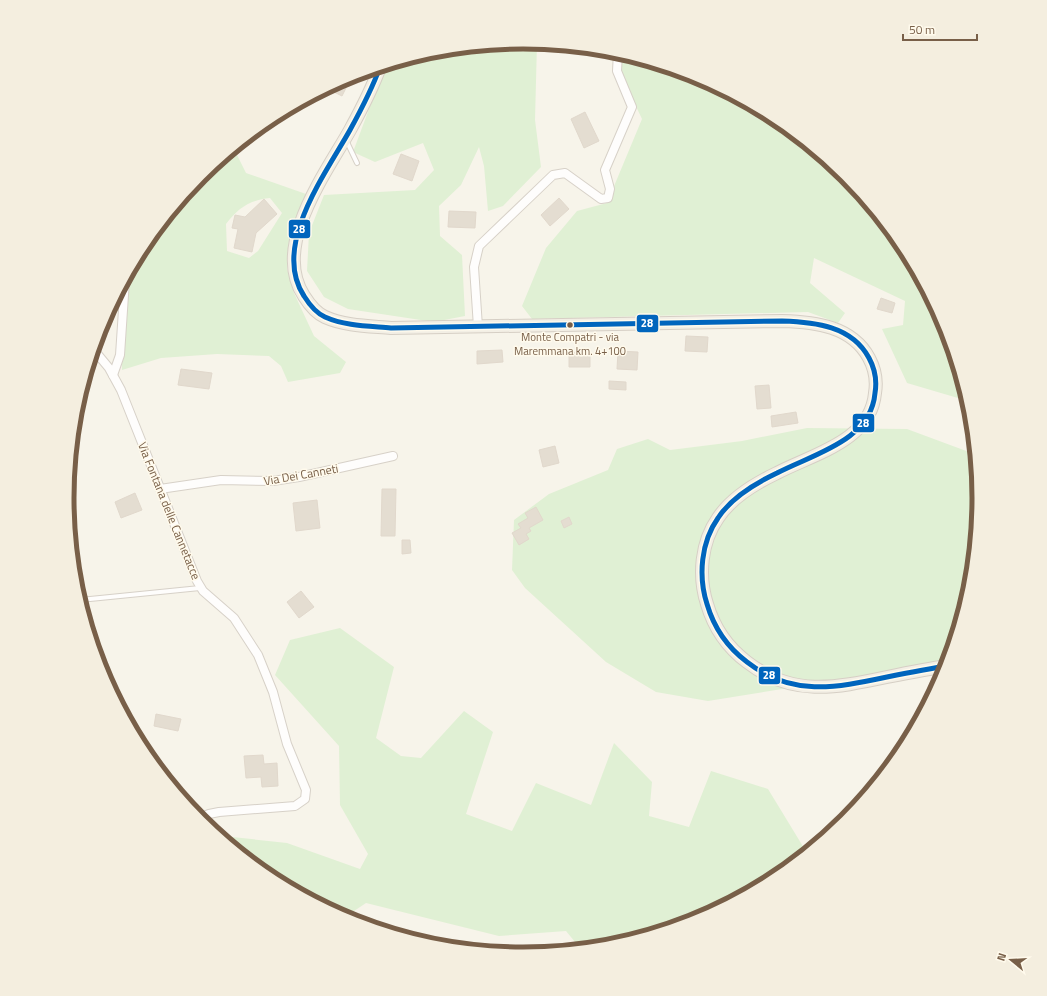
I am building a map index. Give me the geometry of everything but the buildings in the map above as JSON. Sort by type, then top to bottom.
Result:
[{"type":"main road","points":[[377,74],[369,94],[314,191],[298,235],[295,257],[298,284],[305,298],[320,314],[348,323],[391,328],[799,321],[823,325],[854,338],[867,354],[875,373],[875,397],[867,416],[856,430],[842,442],[765,479],[723,511],[710,531],[704,552],[702,572],[705,600],[718,630],[732,650],[753,667],[789,684],[810,687],[835,687],[939,668]]},
{"type":"street","points":[[478,327],[474,267],[479,246],[553,175],[565,173],[601,199],[608,198],[610,189],[605,170],[632,107],[617,71],[618,59]]},
{"type":"street","points":[[113,375],[120,355],[124,293]]},
{"type":"street","name":"Via Fontana delle Cannetacce","points":[[98,355],[113,375],[121,390],[201,588],[234,618],[258,655],[273,692],[287,744],[307,793],[303,802],[295,806],[219,812],[206,815]]},
{"type":"street","name":"Via Dei Canneti","points":[[160,489],[226,479],[253,482],[273,481],[299,477],[393,456]]},
{"type":"lane","points":[[345,138],[357,164]]},
{"type":"lane","points":[[86,599],[201,588]]},
{"type":"green space","points":[[537,49],[535,120],[541,167],[503,206],[488,211],[484,166],[479,147],[461,185],[439,206],[440,236],[462,255],[465,316],[434,322],[348,309],[324,297],[307,271],[309,233],[324,195],[415,190],[434,170],[423,143],[375,162],[353,152],[383,72],[407,64],[465,53],[494,50]]},
{"type":"green space","points":[[615,59],[640,64],[695,83],[722,95],[773,125],[820,160],[861,202],[880,225],[912,274],[926,299],[938,326],[949,354],[961,399],[907,383],[882,329],[903,325],[905,301],[814,258],[810,283],[845,313],[838,323],[808,312],[532,319],[522,306],[546,248],[577,211],[607,203],[642,119]]},
{"type":"green space","points":[[236,153],[246,173],[306,194],[289,242],[287,269],[294,293],[314,336],[346,362],[340,373],[288,382],[281,366],[269,356],[217,354],[161,358],[122,370],[122,333],[129,284],[150,249],[186,202],[227,160]],"holes":[[[270,198],[282,213],[258,251],[249,258],[227,251],[226,224],[235,213],[250,203]]]},
{"type":"green space","points":[[807,428],[907,429],[970,452],[972,469],[972,527],[969,557],[957,614],[949,642],[941,663],[708,701],[656,692],[606,662],[525,588],[512,570],[514,520],[549,494],[608,470],[617,449],[648,439],[670,450],[742,441]]},
{"type":"green space","points":[[340,628],[394,667],[376,738],[401,756],[421,758],[464,711],[493,732],[466,814],[512,831],[536,783],[591,805],[614,743],[652,782],[649,816],[689,827],[711,771],[768,789],[804,848],[748,887],[695,913],[640,932],[582,943],[576,944],[566,931],[499,936],[366,903],[351,913],[299,887],[274,871],[228,837],[287,843],[360,869],[368,854],[340,805],[339,746],[275,675],[290,640]]},
{"type":"transit line","name":"28","points":[[377,74],[350,130],[316,188],[298,233],[294,255],[296,276],[304,296],[313,308],[325,317],[333,320],[357,325],[391,328],[782,321],[820,325],[843,332],[862,347],[873,366],[876,384],[871,409],[863,423],[852,434],[838,444],[761,481],[744,492],[723,511],[712,527],[705,548],[702,571],[704,593],[707,604],[717,629],[733,650],[747,662],[764,673],[781,681],[814,687],[832,686],[939,667]]},
{"type":"place","name":"Monte Compatri - via Maremmana km. 4+100","points":[[570,325]]}]
